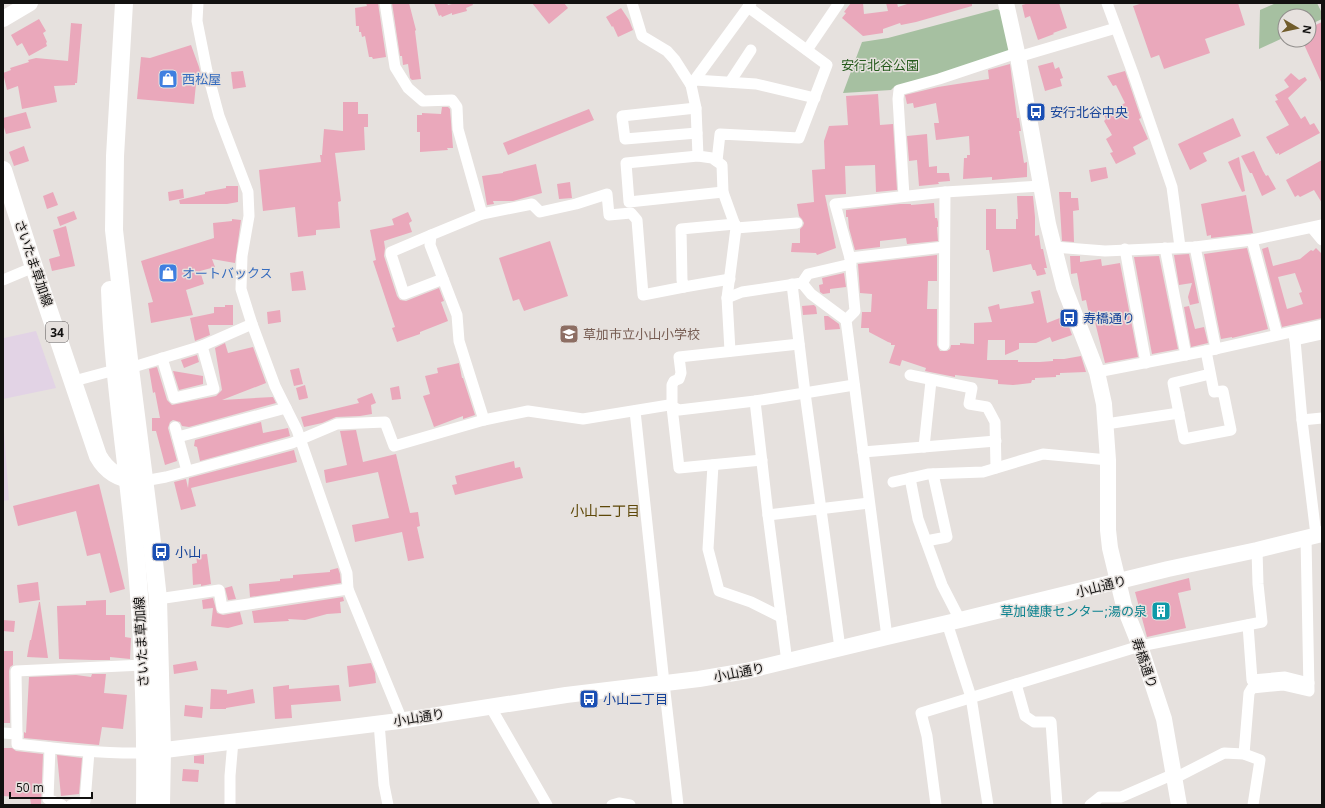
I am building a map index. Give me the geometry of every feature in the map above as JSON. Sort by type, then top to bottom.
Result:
[{"type":"main road","name":"さいたま草加線","points":[[124,3],[115,156],[114,230],[110,248],[109,271],[112,330],[122,369],[136,480],[151,534],[158,600],[154,751],[145,805]]},
{"type":"main road","name":"さいたま草加線","points":[[3,170],[98,456],[104,466],[114,474],[136,480]]},
{"type":"main road","name":"さいたま草加線","points":[[136,480],[134,536],[143,665],[161,805]]},
{"type":"street","points":[[3,19],[30,3]]},
{"type":"street","points":[[198,3],[197,21],[207,71],[219,116],[248,192],[248,216],[242,256],[241,289],[275,386],[300,438],[346,573],[348,589],[399,713],[399,721]]},
{"type":"street","points":[[385,3],[395,67],[408,88],[424,101],[452,100],[457,107],[458,129],[482,214]]},
{"type":"street","points":[[632,3],[642,36],[667,51],[693,83],[696,108],[698,156]]},
{"type":"street","points":[[807,50],[840,3]]},
{"type":"street","points":[[1107,3],[1172,187],[1180,247]]},
{"type":"street","name":"寿橋通り","points":[[1009,4],[1041,186],[1054,247],[1064,287],[1098,375],[1104,404],[1108,460],[1108,530],[1118,581],[1124,606],[1140,646],[1164,719],[1179,805]]},
{"type":"street","points":[[693,83],[750,5],[827,64],[799,138],[720,134],[717,162]]},
{"type":"street","points":[[904,196],[898,98],[899,90],[1017,55],[1116,28]]},
{"type":"street","points":[[730,82],[751,50]]},
{"type":"street","points":[[693,83],[730,82],[756,84],[815,98]]},
{"type":"street","points":[[696,108],[622,116],[625,139],[697,133]]},
{"type":"street","points":[[635,218],[634,210],[629,202],[626,163],[698,156],[712,158],[722,165],[723,192],[736,226],[727,298],[730,351]]},
{"type":"street","points":[[846,320],[856,311],[850,261],[835,204],[945,192],[1041,186]]},
{"type":"street","points":[[629,202],[723,192]]},
{"type":"street","points":[[944,345],[945,192]]},
{"type":"street","points":[[444,280],[404,294],[390,254],[432,234],[482,214],[532,204],[540,212],[576,204],[607,194],[609,215],[631,213],[637,220],[643,295],[730,279]]},
{"type":"street","points":[[684,287],[682,280],[681,229],[797,223]]},
{"type":"street","points":[[1054,247],[1105,251],[1195,246],[1252,240],[1317,226],[1322,240]]},
{"type":"street","points":[[432,234],[430,245],[458,315],[459,341],[484,420]]},
{"type":"street","points":[[1252,240],[1277,334]]},
{"type":"street","points":[[1195,246],[1211,350],[1210,374],[1214,392],[1223,391],[1231,430],[1184,439],[1173,383],[1210,374]]},
{"type":"street","points":[[727,298],[742,292],[797,284],[808,274],[850,261],[944,247]]},
{"type":"street","points":[[1165,248],[1186,355]]},
{"type":"street","points":[[1125,249],[1146,363]]},
{"type":"street","points":[[3,280],[34,267]]},
{"type":"street","points":[[797,284],[846,320],[887,637]]},
{"type":"street","points":[[797,284],[799,344],[840,648]]},
{"type":"street","points":[[74,381],[202,346],[252,324]]},
{"type":"street","points":[[1098,375],[1146,363],[1322,325]]},
{"type":"street","points":[[1244,754],[1249,693],[1252,688],[1283,685],[1309,691],[1315,536],[1302,420],[1295,338],[1322,334]]},
{"type":"street","points":[[762,460],[679,468],[672,407],[672,386],[674,381],[679,379],[681,373],[678,357],[799,344]]},
{"type":"street","points":[[162,358],[174,398],[214,389],[202,346]]},
{"type":"street","points":[[910,375],[972,388],[969,404],[987,407],[995,422],[996,468]]},
{"type":"street","points":[[924,447],[931,380]]},
{"type":"street","points":[[136,480],[166,477],[292,443],[300,438],[337,424],[385,422],[394,446],[484,420],[528,411],[583,419],[669,406],[678,410],[755,401],[854,385]]},
{"type":"street","points":[[755,401],[787,662]]},
{"type":"street","points":[[187,471],[177,432],[286,408]]},
{"type":"street","points":[[635,411],[678,805]]},
{"type":"street","points":[[1106,424],[1179,413]]},
{"type":"street","points":[[1302,420],[1322,418]]},
{"type":"street","points":[[863,452],[996,441]]},
{"type":"street","points":[[893,482],[933,474],[983,472],[1043,454],[1108,460]]},
{"type":"street","points":[[713,465],[708,549],[719,591],[751,602],[781,617]]},
{"type":"street","points":[[926,541],[947,537],[933,474]]},
{"type":"street","points":[[910,478],[918,519],[954,622],[971,697],[988,805]]},
{"type":"street","points":[[768,515],[869,503]]},
{"type":"street","name":"小山通り","points":[[154,751],[399,721],[490,706],[746,671],[954,622],[1118,581],[1315,536]]},
{"type":"street","points":[[936,805],[927,736],[921,713],[1140,646],[1262,622],[1258,584],[1257,550]]},
{"type":"street","points":[[158,600],[219,590],[222,608],[348,589]]},
{"type":"street","points":[[1248,625],[1252,680],[1284,677],[1309,683]]},
{"type":"street","points":[[143,665],[16,671],[17,744],[120,754],[154,751]]},
{"type":"street","points":[[1016,684],[1025,716],[1034,722],[1051,722],[1057,805]]},
{"type":"street","points":[[490,706],[547,805]]},
{"type":"street","points":[[379,723],[384,785],[388,805]]},
{"type":"street","points":[[3,734],[16,734]]},
{"type":"street","points":[[230,805],[230,776],[233,741]]},
{"type":"street","points":[[50,748],[48,799],[62,805]]},
{"type":"street","points":[[71,805],[85,801],[89,752]]},
{"type":"street","points":[[1090,805],[1100,797],[1121,797],[1175,776],[1224,754],[1244,754],[1260,760],[1253,805]]},
{"type":"street","points":[[612,805],[619,803],[630,805]]},
{"type":"shaded area","points":[[36,331],[56,388],[3,399],[3,336],[4,338]]},
{"type":"shaded area","points":[[3,418],[9,500],[3,501]]},
{"type":"green space","points":[[1276,3],[1317,3],[1322,13],[1322,19],[1317,21],[1317,8],[1277,8],[1277,41],[1259,49],[1260,10]]},
{"type":"green space","name":"安行北谷公園","points":[[997,9],[1001,11],[1011,49],[1007,54],[926,79],[895,86],[891,90],[843,93],[862,42],[888,38]]},
{"type":"building","points":[[366,3],[378,3],[386,57],[373,59],[372,57],[369,57],[365,36],[362,37],[361,32],[359,32],[359,26],[356,26],[355,8],[367,6]]},
{"type":"building","points":[[392,3],[409,3],[416,30],[421,79],[412,80],[410,78],[408,64],[403,65],[402,56],[400,56]]},
{"type":"building","points":[[434,3],[447,3],[448,5],[456,3],[472,3],[473,5],[466,8],[467,11],[452,15],[452,13],[442,17],[441,15],[439,16]]},
{"type":"building","points":[[532,3],[564,3],[568,8],[549,24]]},
{"type":"building","points":[[851,3],[863,3],[864,14],[888,11],[886,3],[897,3],[898,7],[910,3],[972,3],[972,6],[916,22],[901,25],[900,23],[883,29],[883,33],[863,36],[842,18],[846,13],[844,12]]},
{"type":"building","points":[[1029,3],[1059,3],[1067,28],[1038,40],[1030,16],[1025,18],[1022,5]]},
{"type":"building","points":[[1143,3],[1238,3],[1245,25],[1205,39],[1210,53],[1164,69],[1159,55],[1151,58],[1133,6]]},
{"type":"building","points":[[621,8],[629,20],[633,30],[618,37],[613,26],[612,27],[606,17]]},
{"type":"building","points":[[39,19],[46,31],[43,33],[47,46],[29,56],[22,43],[17,46],[11,35]]},
{"type":"building","points":[[1322,22],[1322,84],[1306,48],[1317,48],[1317,24]]},
{"type":"building","points":[[71,23],[82,24],[77,83],[75,83],[75,85],[54,86],[57,102],[22,109],[18,86],[7,90],[3,73],[11,70],[10,68],[29,62],[28,60],[36,58],[68,61]]},
{"type":"building","points":[[191,45],[202,79],[202,84],[196,84],[194,104],[137,99],[141,57],[150,58]]},
{"type":"building","points":[[1053,62],[1055,69],[1059,67],[1063,78],[1060,79],[1062,86],[1045,91],[1038,66]]},
{"type":"building","points":[[1010,64],[1017,118],[1019,118],[1021,131],[1019,131],[1024,163],[1027,162],[1027,177],[992,180],[992,177],[963,179],[964,158],[967,158],[967,155],[970,155],[969,136],[936,140],[934,123],[939,123],[936,103],[914,108],[913,103],[907,104],[905,95],[938,87],[989,79],[988,70]]},
{"type":"building","points":[[243,71],[246,87],[233,89],[231,72]]},
{"type":"building","points":[[1125,71],[1141,118],[1139,119],[1148,139],[1133,147],[1136,154],[1116,164],[1110,153],[1113,152],[1106,139],[1112,135],[1104,121],[1106,119],[1104,115],[1125,103],[1116,85],[1113,86],[1107,76]]},
{"type":"building","points":[[1291,73],[1299,80],[1305,77],[1307,80],[1288,98],[1301,119],[1305,116],[1310,125],[1314,123],[1320,133],[1279,155],[1279,153],[1276,154],[1266,137],[1289,125],[1275,101],[1278,100],[1275,95],[1289,87],[1284,80]]},
{"type":"building","points":[[878,94],[880,125],[893,124],[897,190],[876,192],[875,165],[845,166],[846,194],[825,195],[836,248],[817,255],[816,253],[791,252],[792,243],[800,243],[800,229],[804,223],[799,216],[797,204],[814,202],[812,170],[825,169],[824,141],[829,126],[848,125],[846,96]]},
{"type":"building","points":[[343,102],[358,102],[358,114],[368,114],[368,127],[364,127],[365,150],[335,153],[341,201],[338,202],[340,228],[316,230],[316,235],[298,237],[295,207],[263,211],[259,170],[321,162],[320,155],[322,155],[324,129],[343,131]]},
{"type":"building","points":[[442,107],[448,107],[450,109],[453,148],[447,148],[448,150],[420,152],[420,132],[417,132],[417,115],[422,115],[422,113],[441,114]]},
{"type":"building","points":[[589,109],[594,120],[508,155],[503,143]]},
{"type":"building","points":[[26,112],[31,128],[6,134],[3,118]]},
{"type":"building","points":[[1233,118],[1241,136],[1203,153],[1207,161],[1190,170],[1178,144]]},
{"type":"building","points":[[927,134],[929,167],[937,166],[937,173],[949,173],[950,181],[938,182],[939,184],[919,186],[917,160],[909,161],[907,136]]},
{"type":"building","points":[[24,146],[29,161],[14,166],[9,152]]},
{"type":"building","points":[[1254,151],[1263,171],[1266,176],[1268,175],[1276,189],[1262,196],[1252,173],[1250,173],[1241,156]]},
{"type":"building","points":[[1239,157],[1245,191],[1242,192],[1228,162]]},
{"type":"building","points":[[1322,160],[1322,203],[1314,190],[1300,197],[1298,195],[1295,197],[1286,180]]},
{"type":"building","points":[[536,164],[542,193],[513,201],[493,201],[494,204],[487,205],[482,176],[503,173]]},
{"type":"building","points":[[1106,167],[1108,178],[1091,182],[1089,170]]},
{"type":"building","points":[[570,182],[572,198],[559,199],[557,184]]},
{"type":"building","points":[[226,186],[238,186],[238,202],[227,204],[180,204],[179,200],[205,194],[205,192],[226,188]]},
{"type":"building","points":[[183,189],[184,198],[169,201],[168,192]]},
{"type":"building","points":[[53,192],[58,205],[47,209],[43,196]]},
{"type":"building","points":[[1059,192],[1071,192],[1071,198],[1078,198],[1079,210],[1073,211],[1074,242],[1062,241]]},
{"type":"building","points":[[1246,195],[1253,233],[1211,238],[1211,235],[1207,236],[1201,204]]},
{"type":"building","points":[[1017,196],[1033,196],[1035,236],[1039,235],[1041,249],[1043,249],[1047,268],[1044,268],[1046,274],[1037,276],[1031,264],[993,272],[989,250],[986,250],[986,209],[996,209],[996,229],[1016,229],[1016,219],[1018,219]]},
{"type":"building","points":[[934,203],[935,218],[937,218],[938,222],[938,241],[907,244],[906,238],[880,241],[880,247],[855,250],[849,228],[848,217],[846,217],[846,210],[900,204],[911,205]]},
{"type":"building","points":[[74,211],[77,219],[60,226],[57,217]]},
{"type":"building","points":[[408,212],[412,221],[409,223],[412,232],[384,241],[384,256],[397,296],[400,300],[406,301],[439,288],[444,301],[441,302],[448,321],[420,332],[420,334],[397,342],[392,328],[395,327],[373,261],[376,260],[370,230],[394,225],[392,219]]},
{"type":"building","points":[[232,219],[241,220],[235,263],[212,259],[215,267],[200,271],[204,284],[186,290],[193,315],[151,323],[148,303],[153,302],[141,261],[214,238],[213,223],[232,221]]},
{"type":"building","points":[[66,226],[75,266],[52,271],[49,259],[60,256],[53,230]]},
{"type":"building","points":[[550,241],[568,296],[524,311],[519,299],[513,301],[499,258]]},
{"type":"building","points":[[1268,247],[1273,266],[1300,259],[1316,248],[1322,254],[1322,318],[1282,327],[1262,249]],"holes":[[[1295,273],[1302,292],[1299,293],[1303,304],[1287,309],[1278,277]]]},
{"type":"building","points":[[1247,248],[1268,329],[1232,338],[1221,339],[1204,254]]},
{"type":"building","points":[[1189,254],[1199,303],[1190,305],[1188,297],[1192,283],[1179,285],[1174,255]]},
{"type":"building","points":[[937,255],[937,281],[928,281],[927,309],[937,309],[937,345],[940,351],[947,351],[950,349],[951,345],[960,345],[960,343],[974,344],[974,323],[992,322],[988,307],[999,304],[1000,309],[1031,304],[1034,303],[1031,292],[1040,290],[1047,323],[1065,316],[1072,335],[1052,342],[1050,337],[1036,343],[1019,343],[1019,349],[1005,355],[1005,340],[988,340],[987,360],[1040,362],[1081,356],[1086,372],[1060,373],[1060,375],[1056,375],[1056,377],[1035,378],[1035,380],[1032,380],[1031,383],[1013,385],[998,384],[998,380],[955,375],[955,377],[925,371],[926,368],[902,360],[900,366],[889,363],[895,345],[891,345],[891,343],[869,332],[869,328],[861,328],[862,312],[871,312],[872,294],[860,293],[858,264]]},
{"type":"building","points":[[1070,256],[1080,256],[1080,262],[1101,259],[1102,266],[1120,263],[1138,357],[1105,363],[1095,322],[1093,322],[1092,318],[1090,319],[1086,300],[1082,301],[1077,273],[1071,274]]},
{"type":"building","points":[[1159,256],[1178,349],[1152,354],[1134,257]]},
{"type":"building","points":[[303,271],[306,290],[292,291],[290,273]]},
{"type":"building","points":[[844,273],[846,287],[830,289],[830,293],[823,294],[820,292],[819,285],[823,284],[822,278]]},
{"type":"building","points":[[225,305],[233,305],[233,325],[208,325],[210,335],[195,341],[190,318],[214,313],[214,307],[225,307]]},
{"type":"building","points":[[814,305],[816,307],[817,314],[803,315],[802,306]]},
{"type":"building","points":[[1189,306],[1195,329],[1204,327],[1208,343],[1191,347],[1184,307]]},
{"type":"building","points":[[280,310],[281,322],[268,324],[267,312]]},
{"type":"building","points":[[824,316],[828,316],[839,324],[840,329],[825,330]]},
{"type":"building","points":[[225,343],[228,353],[253,347],[266,383],[222,400],[273,397],[276,403],[189,427],[182,426],[180,422],[173,420],[170,422],[168,428],[177,461],[165,465],[156,431],[152,431],[152,418],[160,418],[155,392],[153,393],[149,369],[157,367],[167,400],[172,405],[216,396],[222,390],[215,348]]},
{"type":"building","points":[[197,355],[199,362],[184,368],[181,360]]},
{"type":"building","points":[[459,363],[462,378],[475,415],[463,419],[463,416],[434,427],[423,396],[430,394],[425,376],[438,373],[437,368]]},
{"type":"building","points":[[299,368],[303,384],[294,386],[290,370]]},
{"type":"building","points":[[173,371],[203,376],[203,384],[179,390]]},
{"type":"building","points":[[305,385],[308,398],[299,400],[296,388]]},
{"type":"building","points":[[399,386],[401,399],[392,400],[390,388]]},
{"type":"building","points":[[372,393],[376,403],[371,405],[372,414],[336,417],[322,423],[304,427],[301,417],[359,403],[357,399]]},
{"type":"building","points":[[261,422],[263,433],[288,428],[290,436],[200,461],[197,447],[194,446],[195,440]]},
{"type":"building","points":[[356,430],[363,462],[396,454],[410,513],[418,512],[420,526],[417,527],[424,558],[408,561],[402,532],[355,542],[352,525],[389,518],[378,472],[326,483],[324,470],[347,465],[340,431]]},
{"type":"building","points":[[294,450],[297,462],[191,488],[196,506],[181,510],[174,482],[186,479],[188,488],[189,478]]},
{"type":"building","points":[[514,461],[515,468],[520,467],[523,478],[455,495],[452,485],[457,484],[455,476]]},
{"type":"building","points":[[99,484],[125,589],[110,593],[100,553],[87,556],[76,511],[18,526],[13,506]]},
{"type":"building","points":[[207,554],[211,584],[201,586],[201,584],[193,585],[192,564],[197,563],[196,555]]},
{"type":"building","points":[[338,568],[341,583],[250,597],[249,584],[280,581],[280,579],[293,578],[293,575],[330,572],[330,570]]},
{"type":"building","name":"草加健康センター;湯の泉","points":[[1189,578],[1191,590],[1178,593],[1186,628],[1147,637],[1135,592]]},
{"type":"building","points":[[38,582],[40,600],[19,603],[17,585]]},
{"type":"building","points":[[232,586],[236,599],[228,600],[225,588]]},
{"type":"building","points":[[343,597],[344,601],[340,602],[341,613],[327,614],[305,620],[288,619],[289,621],[254,623],[252,611]]},
{"type":"building","points":[[213,598],[217,613],[223,615],[240,612],[243,624],[228,628],[211,626],[213,608],[203,609],[202,600]]},
{"type":"building","points":[[106,600],[106,615],[125,615],[125,637],[131,638],[130,659],[110,657],[110,660],[59,659],[57,606],[86,605],[86,601]]},
{"type":"building","points":[[40,602],[48,658],[27,657]]},
{"type":"building","points":[[3,620],[15,621],[14,632],[3,631]]},
{"type":"building","points":[[3,651],[13,651],[13,665],[10,667],[9,671],[10,723],[3,723]]},
{"type":"building","points":[[196,661],[198,670],[174,674],[173,665]]},
{"type":"building","points":[[371,663],[375,673],[376,683],[349,687],[347,666]]},
{"type":"building","points":[[92,674],[106,674],[104,693],[127,695],[123,729],[102,727],[99,745],[24,738],[24,732],[26,733],[29,677],[76,675],[91,677]]},
{"type":"building","points":[[289,685],[289,689],[339,685],[341,701],[291,705],[292,718],[275,719],[273,687]]},
{"type":"building","points":[[211,689],[227,690],[227,694],[253,689],[255,703],[226,709],[210,709]]},
{"type":"building","points":[[185,705],[203,707],[202,718],[184,716]]},
{"type":"building","points":[[3,748],[12,748],[16,751],[43,754],[41,805],[31,805],[30,798],[3,796]]},
{"type":"building","points":[[57,755],[82,758],[79,794],[61,796]]},
{"type":"building","points":[[204,755],[204,764],[194,763],[194,756]]},
{"type":"building","points":[[183,769],[199,770],[198,782],[182,781]]},
{"type":"place","name":"西松屋","points":[[168,79]]},
{"type":"place","name":"安行北谷中央","points":[[1036,112]]},
{"type":"place","name":"オートバックス","points":[[168,273]]},
{"type":"place","name":"寿橋通り","points":[[1069,318]]},
{"type":"place","name":"草加市立小山小学校","points":[[569,334]]},
{"type":"place","name":"小山","points":[[161,552]]},
{"type":"place","name":"草加健康センター;湯の泉","points":[[1161,611]]},
{"type":"place","name":"小山二丁目","points":[[589,699]]},
{"type":"district","name":"小山二丁目","points":[[605,510]]}]
